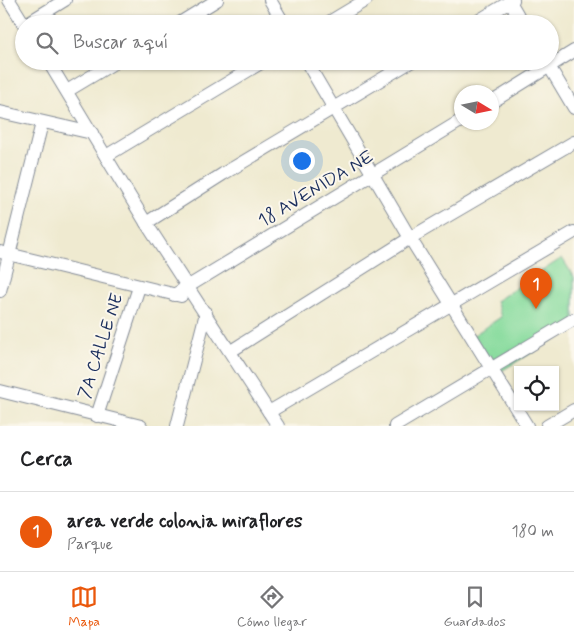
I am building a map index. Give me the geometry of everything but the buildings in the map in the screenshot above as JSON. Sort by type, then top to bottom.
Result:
[{"type":"street","points":[[9,0],[19,15]]},
{"type":"street","points":[[40,15],[65,0]]},
{"type":"street","points":[[193,15],[217,0]]},
{"type":"street","points":[[270,0],[279,15]]},
{"type":"street","points":[[341,15],[366,0]]},
{"type":"street","points":[[488,15],[510,1],[518,15]]},
{"type":"street","points":[[559,58],[574,51]]},
{"type":"street","points":[[54,70],[146,223],[278,426]]},
{"type":"street","points":[[67,92],[102,70]]},
{"type":"street","points":[[106,156],[249,70]]},
{"type":"street","points":[[311,70],[410,238],[527,426]]},
{"type":"street","points":[[146,223],[223,174],[397,70]]},
{"type":"street","points":[[499,97],[538,70]]},
{"type":"street","points":[[551,70],[574,108]]},
{"type":"street","points":[[0,112],[92,133]]},
{"type":"street","points":[[0,291],[4,253],[42,123]]},
{"type":"street","name":"18 AVENIDA NE","points":[[139,287],[174,295],[192,293],[373,175],[454,125]]},
{"type":"street","points":[[231,352],[410,238],[574,142]]},
{"type":"street","points":[[269,412],[574,232]]},
{"type":"street","points":[[4,253],[139,287]]},
{"type":"street","name":"7A CALLE NE","points":[[97,416],[139,287]]},
{"type":"street","points":[[177,426],[206,313]]},
{"type":"street","points":[[395,426],[574,319]]},
{"type":"street","points":[[0,391],[141,426]]},
{"type":"street","points":[[547,426],[574,410]]},
{"type":"green space","points":[[562,258],[574,277],[574,327],[493,376],[468,339],[501,317],[496,301]]},
{"type":"place","name":"area verde colonia miraflores","points":[[536,309]]}]
